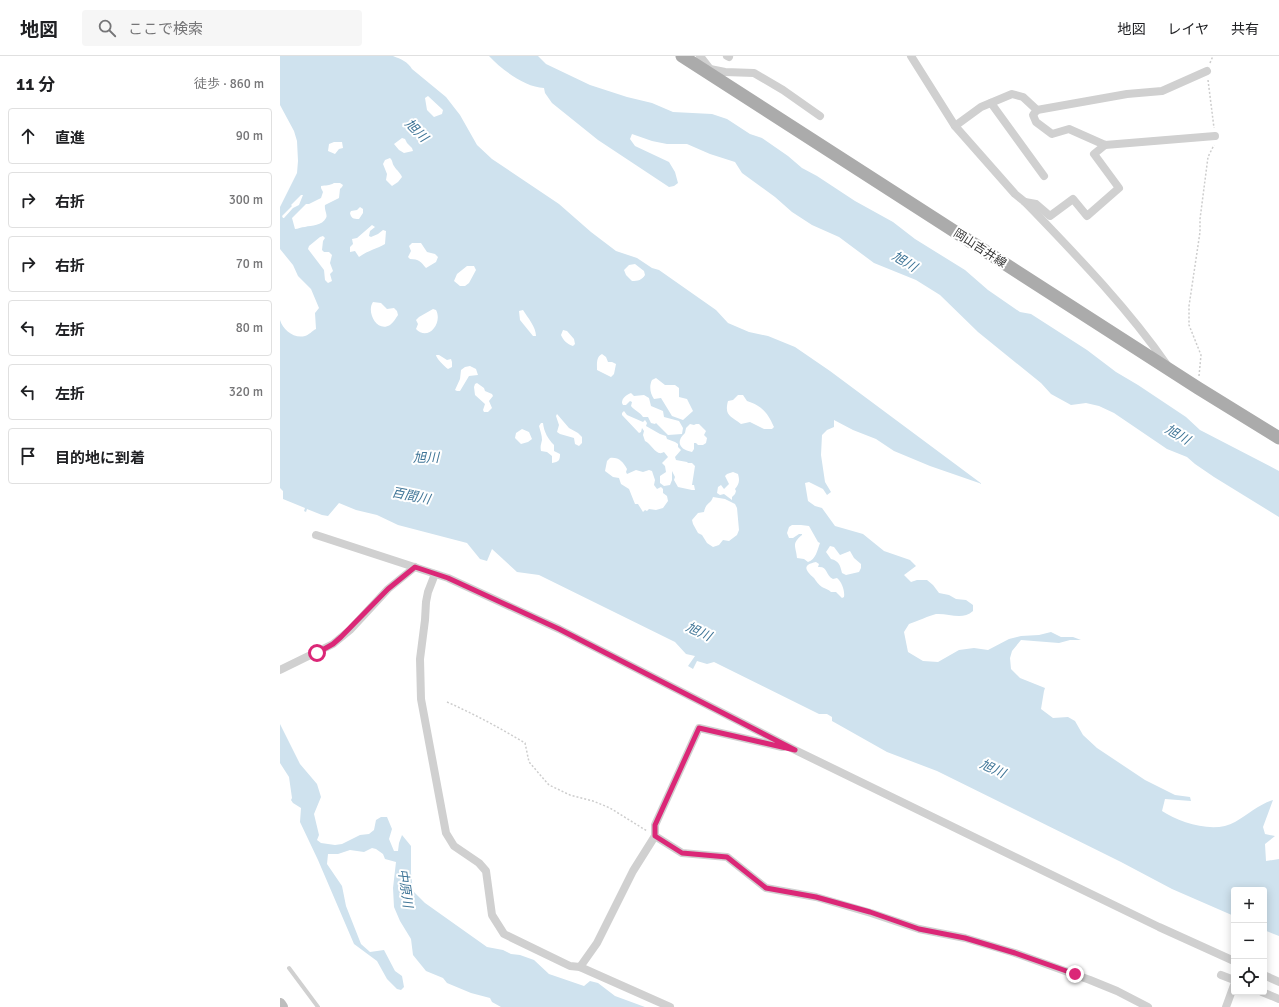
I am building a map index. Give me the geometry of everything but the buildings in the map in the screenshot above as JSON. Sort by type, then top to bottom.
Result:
[{"type":"main road","name":"岡山吉井線","points":[[682,56],[709,71],[1171,371],[1279,438]]},
{"type":"street","points":[[700,56],[709,71],[754,72],[820,116]]},
{"type":"street","points":[[911,56],[955,126],[1015,194],[1025,202],[1087,266],[1148,338],[1171,371]]},
{"type":"street","points":[[1207,71],[1162,92],[1127,94],[1038,110],[1033,115],[1036,122],[1052,134],[1069,129],[1105,145],[1215,136]]},
{"type":"street","points":[[955,126],[981,107],[1012,94],[1023,97],[1038,110]]},
{"type":"street","points":[[991,103],[1044,176]]},
{"type":"street","points":[[1025,202],[1036,204],[1050,216],[1073,199],[1087,216],[1119,188],[1094,154],[1105,145]]},
{"type":"street","points":[[316,535],[448,578],[559,629],[795,750],[1159,927],[1231,960]]},
{"type":"street","points":[[280,670],[333,644],[350,630],[388,589],[415,567]]},
{"type":"street","points":[[435,574],[426,602],[420,659],[421,699],[446,833],[454,846],[479,863],[486,871],[492,915],[504,934],[570,966],[580,967],[670,1007]]},
{"type":"street","points":[[580,967],[598,943],[633,871],[655,836],[655,825],[699,728],[795,750]]},
{"type":"street","points":[[655,836],[682,853],[727,857],[766,888],[816,897],[870,912],[919,929],[965,938],[1008,951],[1090,980],[1148,1007]]},
{"type":"street","points":[[1221,975],[1231,979]]},
{"type":"street","points":[[1267,976],[1279,982]]},
{"type":"street","points":[[1226,1007],[1231,993]]},
{"type":"street","points":[[1267,994],[1279,999]]},
{"type":"lane","points":[[289,968],[318,1007]]},
{"type":"path","points":[[1198,388],[1201,355],[1189,325],[1189,306],[1200,232],[1200,219],[1208,157],[1215,143],[1214,120],[1207,71],[1213,56]]},
{"type":"path","points":[[447,702],[470,712],[525,743],[529,762],[549,785],[570,795],[593,801],[610,808],[655,836]]},
{"type":"water","name":"旭川","points":[[280,56],[393,56],[401,60],[446,97],[460,115],[477,145],[492,159],[559,204],[591,232],[616,251],[637,258],[652,268],[659,270],[716,310],[728,323],[749,332],[768,336],[795,347],[830,371],[982,484],[930,466],[894,451],[876,439],[853,430],[834,420],[834,427],[827,430],[822,435],[821,455],[825,482],[831,492],[827,495],[823,489],[809,482],[805,483],[808,501],[815,506],[822,508],[835,526],[863,534],[884,551],[910,560],[916,566],[904,575],[911,582],[917,580],[927,580],[939,593],[949,595],[956,599],[966,600],[973,605],[973,611],[964,616],[936,614],[909,624],[904,632],[908,652],[923,661],[938,662],[959,650],[974,648],[988,650],[1009,639],[1021,636],[1039,635],[1051,632],[1061,637],[1073,637],[1081,640],[1070,640],[1059,643],[1021,640],[1012,651],[1010,658],[1011,669],[1020,678],[1045,688],[1041,709],[1053,718],[1068,717],[1075,721],[1083,735],[1097,748],[1145,780],[1175,795],[1190,797],[1191,801],[1165,799],[1162,811],[1178,819],[1198,826],[1218,827],[1235,822],[1258,807],[1273,800],[1263,827],[1265,834],[1275,836],[1265,844],[1266,861],[1279,859],[1279,936],[1267,931],[1267,887],[1231,887],[1231,915],[1172,889],[1121,862],[937,771],[887,752],[832,721],[832,717],[827,714],[819,714],[714,662],[707,664],[697,661],[693,669],[688,666],[695,656],[686,654],[675,642],[539,575],[517,572],[492,549],[487,561],[480,559],[467,543],[398,525],[377,515],[356,510],[339,503],[328,516],[307,509],[306,512],[304,511],[305,508],[283,499],[283,491],[280,488],[280,320],[281,324],[286,330],[293,335],[301,337],[305,336],[316,329],[315,313],[319,308],[311,289],[298,276],[293,265],[280,249],[280,207],[297,173],[297,141],[294,131],[280,105]],"holes":[[[428,96],[443,110],[442,114],[434,117],[427,110],[425,98]],[[402,138],[405,139],[413,151],[404,153],[394,144]],[[334,142],[342,142],[343,148],[339,149],[335,154],[328,151],[329,144]],[[390,158],[402,177],[392,186],[386,180],[387,174],[383,164],[385,160]],[[334,183],[340,183],[343,185],[340,189],[339,198],[325,205],[326,217],[324,221],[317,225],[295,229],[292,218],[306,204],[321,198],[323,192],[321,186],[331,185]],[[301,195],[303,195],[299,205],[293,208],[284,218],[282,216],[292,206],[291,205]],[[360,207],[363,209],[363,213],[359,219],[353,218],[350,213],[351,211],[357,210]],[[372,225],[375,227],[370,231],[369,236],[371,237],[383,230],[386,231],[385,244],[359,257],[355,251],[350,252],[350,247],[353,244],[352,239],[357,238]],[[323,236],[325,238],[323,241],[322,250],[324,252],[329,252],[332,255],[330,263],[333,271],[330,274],[332,281],[328,283],[325,280],[324,270],[308,249],[309,246],[320,237]],[[412,243],[421,243],[427,252],[435,254],[438,257],[436,262],[426,268],[420,261],[410,259],[408,257],[411,251],[409,246]],[[635,264],[644,271],[645,275],[643,278],[636,281],[632,281],[626,275],[624,270],[629,265]],[[467,266],[474,266],[476,270],[469,283],[465,286],[460,286],[454,281],[457,274]],[[373,302],[381,303],[387,309],[394,308],[398,315],[390,325],[385,327],[377,324],[372,316],[371,306]],[[433,309],[436,310],[438,320],[433,329],[429,332],[421,332],[416,329],[418,324],[416,320],[419,317]],[[523,310],[535,329],[536,336],[533,336],[520,320],[519,311]],[[563,330],[567,331],[574,339],[575,344],[573,346],[569,344],[561,335]],[[602,354],[606,357],[608,362],[616,364],[614,374],[611,377],[597,370],[597,361]],[[436,355],[439,355],[447,360],[451,359],[452,367],[448,369]],[[470,366],[476,369],[478,375],[469,376],[460,391],[457,391],[455,390],[460,379],[461,370],[465,367]],[[656,378],[665,385],[675,385],[679,388],[679,397],[687,399],[693,411],[683,420],[672,416],[661,398],[654,399],[650,387],[651,382]],[[477,383],[493,396],[489,401],[492,408],[488,412],[484,412],[483,410],[485,404],[475,395],[474,387]],[[631,393],[634,396],[644,395],[649,398],[651,406],[663,411],[664,417],[679,421],[683,428],[682,434],[668,435],[656,423],[651,423],[648,417],[643,417],[632,407],[632,402],[630,401],[626,405],[623,405],[622,401]],[[738,395],[743,395],[747,401],[764,410],[774,427],[772,429],[764,429],[750,422],[741,424],[729,415],[727,406],[728,401],[733,400]],[[624,411],[627,415],[643,422],[645,420],[647,423],[646,426],[678,444],[678,447],[681,450],[675,457],[676,460],[692,463],[695,466],[692,485],[694,485],[695,490],[678,487],[674,480],[675,477],[672,471],[672,480],[670,485],[664,486],[660,483],[660,476],[666,472],[665,466],[662,463],[668,457],[664,452],[656,452],[645,441],[643,435],[644,431],[642,428],[641,432],[639,433],[622,415]],[[557,414],[569,428],[582,437],[582,443],[579,446],[575,444],[574,438],[557,432],[559,425],[556,416]],[[543,423],[544,429],[554,445],[554,451],[560,454],[558,461],[552,463],[552,456],[547,452],[541,451],[542,436],[539,426]],[[690,424],[699,424],[706,431],[704,435],[707,438],[706,443],[703,445],[694,443],[694,449],[692,452],[684,449],[680,445],[680,439]],[[522,429],[529,432],[532,439],[521,444],[515,438],[516,433]],[[610,458],[616,458],[622,462],[627,469],[627,474],[636,470],[643,472],[649,470],[652,471],[655,480],[654,485],[657,489],[661,487],[663,489],[663,493],[667,496],[668,501],[663,508],[656,510],[649,509],[643,512],[638,504],[635,504],[629,489],[621,484],[619,478],[613,477],[605,471],[607,461]],[[733,472],[738,474],[739,482],[732,500],[724,494],[720,495],[717,493],[718,487],[721,485],[724,489],[729,484],[725,476]],[[713,497],[725,499],[735,504],[737,508],[739,530],[737,535],[729,541],[723,540],[719,545],[713,547],[707,543],[702,535],[698,533],[692,520],[698,513],[704,512],[706,506]],[[792,525],[809,526],[820,543],[813,559],[808,562],[804,559],[797,558],[795,543],[802,534],[789,538],[787,533],[789,527]],[[830,546],[834,547],[840,555],[850,551],[854,558],[861,564],[861,568],[859,572],[846,575],[842,573],[840,566],[831,559],[826,552]],[[816,562],[819,564],[818,567],[825,569],[830,577],[833,579],[837,578],[839,580],[843,587],[844,597],[842,598],[836,592],[831,592],[822,587],[806,568],[812,563]]]},
{"type":"water","name":"旭川","points":[[489,56],[538,56],[546,64],[590,85],[627,97],[652,103],[673,112],[712,114],[727,119],[750,134],[762,138],[802,168],[855,201],[893,222],[915,239],[965,270],[988,290],[1020,312],[1031,314],[1087,350],[1116,372],[1186,417],[1200,430],[1279,471],[1279,517],[1214,477],[1187,457],[1167,449],[1114,413],[1099,406],[1086,403],[1071,405],[1051,394],[1041,383],[978,332],[940,295],[916,280],[874,263],[839,237],[812,225],[792,212],[775,197],[742,173],[735,162],[710,154],[687,144],[667,144],[652,141],[632,134],[630,139],[635,146],[669,162],[675,172],[678,183],[669,187],[598,140],[552,103],[545,93],[544,88],[529,85],[514,77],[500,67]]},
{"type":"water","name":"中原川","points":[[280,724],[300,764],[317,784],[321,797],[314,814],[319,835],[317,840],[321,843],[335,845],[342,844],[360,835],[369,834],[374,830],[376,820],[381,817],[387,817],[392,829],[389,839],[394,851],[398,851],[402,835],[411,846],[413,891],[425,903],[487,947],[503,950],[511,954],[520,955],[534,960],[549,974],[584,986],[590,981],[598,983],[615,996],[645,1007],[501,1007],[492,1002],[490,998],[471,993],[447,983],[443,978],[426,971],[413,955],[411,939],[400,921],[394,907],[393,888],[396,862],[385,859],[383,854],[372,848],[364,852],[350,850],[338,854],[328,854],[327,864],[342,886],[346,906],[361,944],[370,952],[384,950],[395,971],[402,976],[404,987],[401,990],[397,989],[387,979],[377,961],[354,944],[300,822],[301,808],[291,800],[289,777],[280,763]]},
{"type":"route","points":[[317,653],[333,644],[350,630],[388,589],[415,567],[448,578],[559,629],[795,750],[699,728],[655,825],[655,836],[682,853],[727,857],[766,888],[816,897],[870,912],[919,929],[965,938],[1015,953],[1075,974]]},
{"type":"water label","name":"百間川","points":[[411,495]]}]
